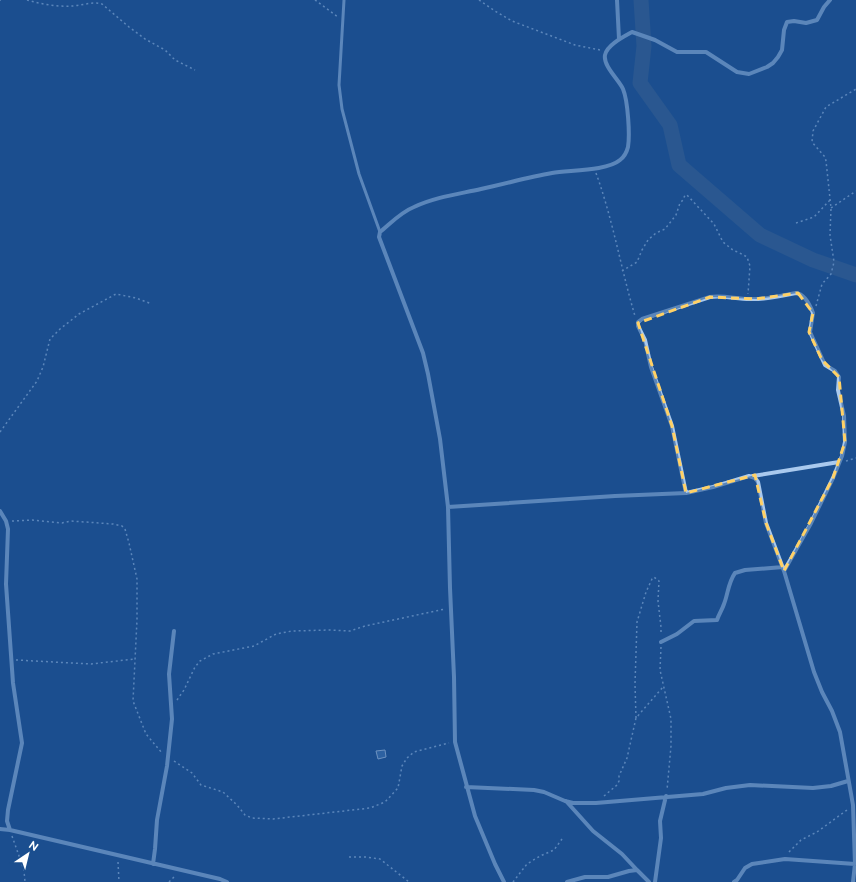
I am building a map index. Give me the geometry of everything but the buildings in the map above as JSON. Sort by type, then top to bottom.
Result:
[{"type":"street","points":[[617,0],[619,39]]},
{"type":"street","points":[[504,882],[494,864],[474,816],[455,742],[448,507],[440,439],[423,352],[382,246],[380,232],[400,215],[413,207],[433,199],[495,186],[528,177],[608,166],[621,159],[628,147],[628,123],[625,97],[620,84],[607,66],[605,59],[606,51],[619,39],[632,32],[655,40],[677,52],[706,52],[736,72],[749,74],[767,67],[778,57],[782,50],[784,30],[787,22],[794,21],[806,23],[817,20],[824,7],[830,0]]},
{"type":"street","points":[[686,493],[672,426],[651,366],[645,340],[638,323],[642,319],[710,297],[717,296],[766,299],[798,293],[805,298],[813,313],[810,332],[826,365],[835,371],[839,377],[838,390],[844,416],[845,432],[844,449],[839,462],[810,525],[783,569]]},
{"type":"street","points":[[448,507],[600,496],[686,493],[713,487],[749,476],[839,462]]},
{"type":"street","points":[[753,476],[758,482],[766,523],[783,569],[814,672],[840,732],[848,781],[854,803],[855,864],[853,882]]},
{"type":"street","points":[[0,511],[6,521],[8,529],[6,584],[17,713],[22,743],[8,810],[7,821],[10,830]]},
{"type":"street","points":[[661,642],[677,634],[694,620],[717,620],[718,614],[724,605],[729,586],[735,573],[745,570],[783,569]]},
{"type":"street","points":[[153,864],[157,820],[168,757],[172,720],[170,674],[174,631]]},
{"type":"street","points":[[466,787],[534,790],[544,792],[565,801],[600,803],[666,796],[703,794],[726,788],[750,785],[813,788],[831,786],[848,781]]},
{"type":"street","points":[[655,882],[661,838],[660,821],[666,796]]},
{"type":"street","points":[[565,801],[593,831],[622,854],[649,882]]},
{"type":"street","points":[[0,829],[118,855],[227,882]]},
{"type":"street","points":[[734,882],[748,865],[785,859],[855,864]]},
{"type":"street","points":[[567,882],[585,877],[608,877],[637,870]]},
{"type":"lane","points":[[344,0],[339,85],[342,109],[359,174],[380,232]]},
{"type":"path","points":[[27,0],[60,6],[102,4],[145,39],[165,50],[175,60],[195,70]]},
{"type":"path","points":[[315,0],[343,21]]},
{"type":"path","points":[[479,0],[512,21],[575,45],[606,51]]},
{"type":"path","points":[[813,313],[822,284],[831,274],[834,262],[830,235],[831,208],[826,161],[822,153],[812,142],[813,131],[826,107],[856,89]]},
{"type":"path","points":[[594,168],[604,194],[622,271],[636,319]]},
{"type":"path","points":[[831,208],[856,191]]},
{"type":"path","points":[[622,271],[639,261],[642,250],[648,240],[656,233],[664,230],[676,215],[680,203],[687,195],[714,224],[723,242],[733,251],[747,257],[751,270],[748,299]]},
{"type":"path","points":[[796,223],[814,217],[830,199]]},
{"type":"path","points":[[0,432],[37,381],[43,367],[50,339],[60,329],[79,314],[116,294],[136,298],[152,304]]},
{"type":"path","points":[[6,521],[71,521],[113,524],[122,526],[125,529],[130,543],[137,579],[133,701],[146,734],[162,752],[192,773],[201,785],[223,792],[237,805],[245,816],[252,818],[273,819],[370,808],[385,802],[398,788],[402,766],[407,758],[414,752],[455,742]]},
{"type":"path","points":[[600,803],[605,794],[617,785],[619,776],[627,758],[636,718],[635,673],[637,622],[646,592],[654,577],[658,580],[659,585],[658,601],[661,627],[660,670],[670,712],[672,746],[666,796]]},
{"type":"path","points":[[171,708],[184,690],[195,667],[200,661],[212,654],[254,646],[276,634],[292,631],[350,631],[365,626],[451,608]]},
{"type":"path","points":[[12,660],[91,664],[134,659]]},
{"type":"path","points":[[636,718],[664,686]]},
{"type":"path","points":[[785,859],[792,849],[802,840],[817,832],[854,803]]},
{"type":"path","points":[[10,830],[24,870],[25,882]]},
{"type":"path","points":[[513,882],[527,864],[554,850],[562,839]]},
{"type":"path","points":[[118,855],[118,882]]},
{"type":"path","points":[[349,857],[380,859],[409,882]]},
{"type":"path","points":[[169,882],[181,870]]},
{"type":"highlighted area","points":[[798,293],[813,313],[809,332],[822,360],[839,377],[845,442],[833,478],[784,571],[766,523],[755,475],[686,493],[672,426],[638,323],[710,297],[756,299]]},
{"type":"waterway","points":[[641,0],[644,46],[640,83],[670,125],[679,165],[760,235],[813,260],[856,275]]}]
